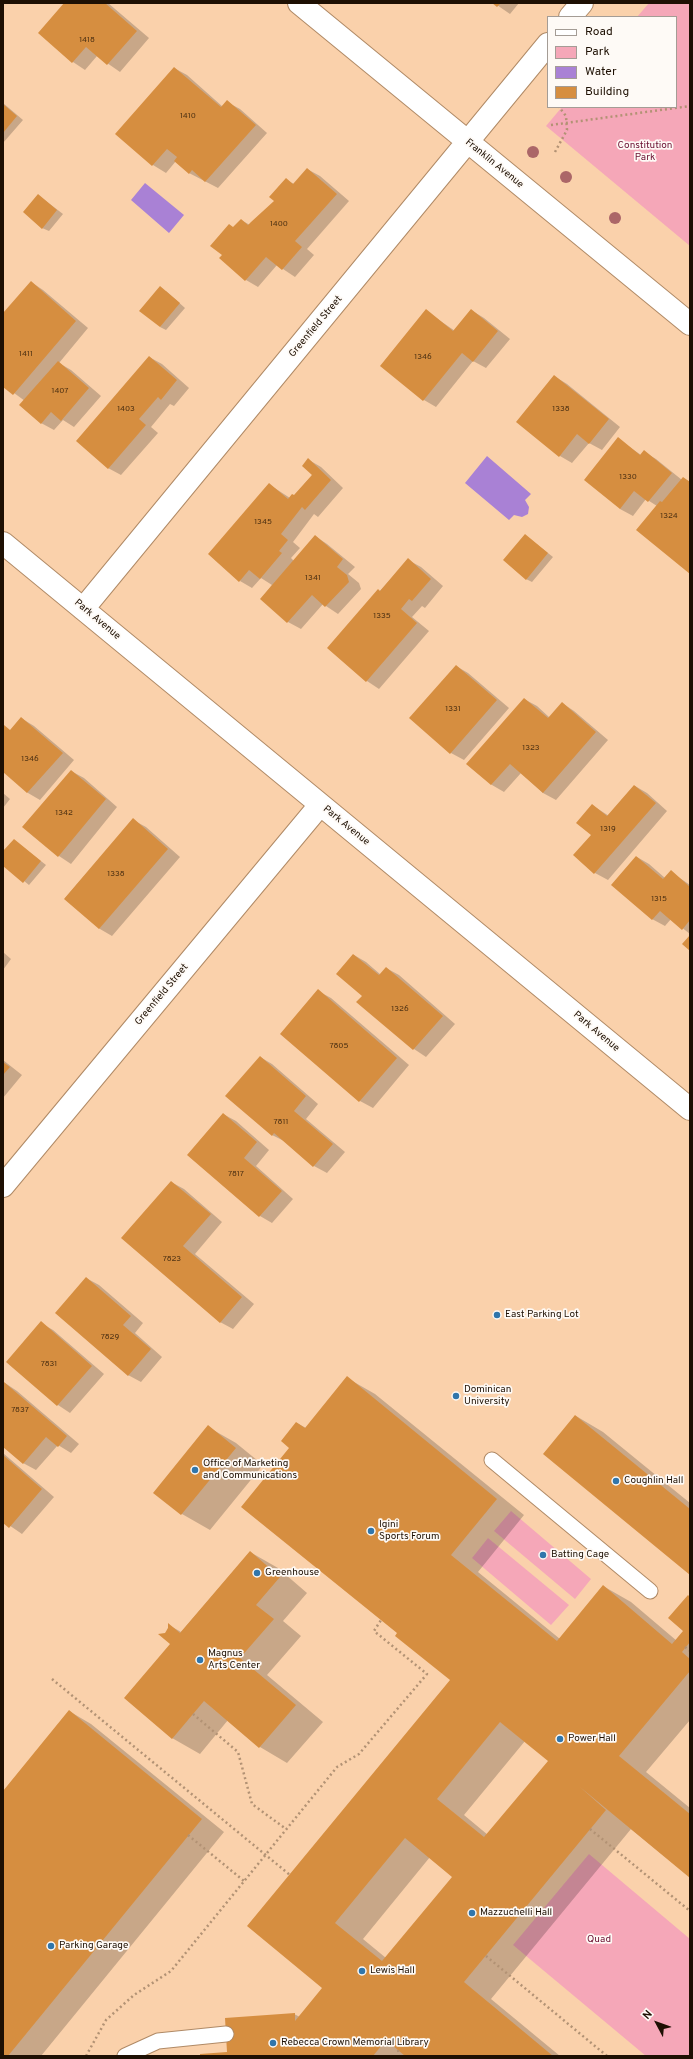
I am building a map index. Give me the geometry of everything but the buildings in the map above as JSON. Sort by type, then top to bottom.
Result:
[{"type":"street","name":"Franklin Avenue","points":[[299,3],[690,324]]},
{"type":"street","points":[[571,16],[582,3]]},
{"type":"street","name":"Greenfield Street","points":[[83,609],[547,45]]},
{"type":"street","name":"Park Avenue","points":[[3,543],[690,1109]]},
{"type":"street","name":"Greenfield Street","points":[[3,1186],[320,805]]},
{"type":"lane","points":[[492,1460],[650,1591]]},
{"type":"lane","points":[[125,2056],[158,2041],[226,2034]]},
{"type":"path","points":[[677,108],[690,106]]},
{"type":"path","points":[[555,152],[564,138],[567,122],[566,116],[560,108]]},
{"type":"path","points":[[551,125],[675,108]]},
{"type":"path","points":[[86,2056],[106,2020],[134,1995],[171,1971],[337,1767],[359,1754],[427,1674],[374,1631],[381,1620]]},
{"type":"path","points":[[685,1648],[690,1651]]},
{"type":"path","points":[[52,1679],[290,1875]]},
{"type":"path","points":[[193,1714],[238,1752],[252,1804],[286,1829]]},
{"type":"path","points":[[590,1828],[690,1911]]},
{"type":"path","points":[[188,1835],[244,1881]]},
{"type":"path","points":[[486,1956],[607,2056]]},
{"type":"path","points":[[398,2050],[400,2056]]},
{"type":"green space","name":"Constitution Park","points":[[649,3],[690,3],[690,246],[546,126],[561,108],[677,108],[677,16],[638,16]]},
{"type":"green space","name":"Batting Cage","points":[[511,1511],[591,1579],[575,1599],[494,1531]]},
{"type":"green space","name":"Batting Cage","points":[[488,1538],[569,1605],[551,1625],[472,1558]]},
{"type":"green space","name":"Quad","points":[[589,1854],[690,1939],[690,2054],[688,2056],[646,2056],[513,1945]]},
{"type":"water","points":[[145,183],[184,215],[169,233],[131,200]]},
{"type":"water","points":[[487,456],[531,494],[525,500],[529,507],[528,514],[522,517],[514,515],[509,520],[465,483]]},
{"type":"place","name":"East Parking Lot","points":[[497,1315]]},
{"type":"place","name":"Dominican University","points":[[456,1396]]},
{"type":"place","name":"Office of Marketing and Communications","points":[[195,1470]]},
{"type":"place","name":"Coughlin Hall","points":[[616,1481]]},
{"type":"place","name":"Igini Sports Forum","points":[[371,1531]]},
{"type":"place","name":"Batting Cage","points":[[543,1555]]},
{"type":"place","name":"Greenhouse","points":[[257,1573]]},
{"type":"place","name":"Magnus Arts Center","points":[[200,1660]]},
{"type":"place","name":"Power Hall","points":[[560,1739]]},
{"type":"place","name":"Mazzuchelli Hall","points":[[472,1913]]},
{"type":"place","name":"Parking Garage","points":[[51,1946]]},
{"type":"place","name":"Lewis Hall","points":[[362,1971]]},
{"type":"place","name":"Rebecca Crown Memorial Library","points":[[273,2043]]}]
